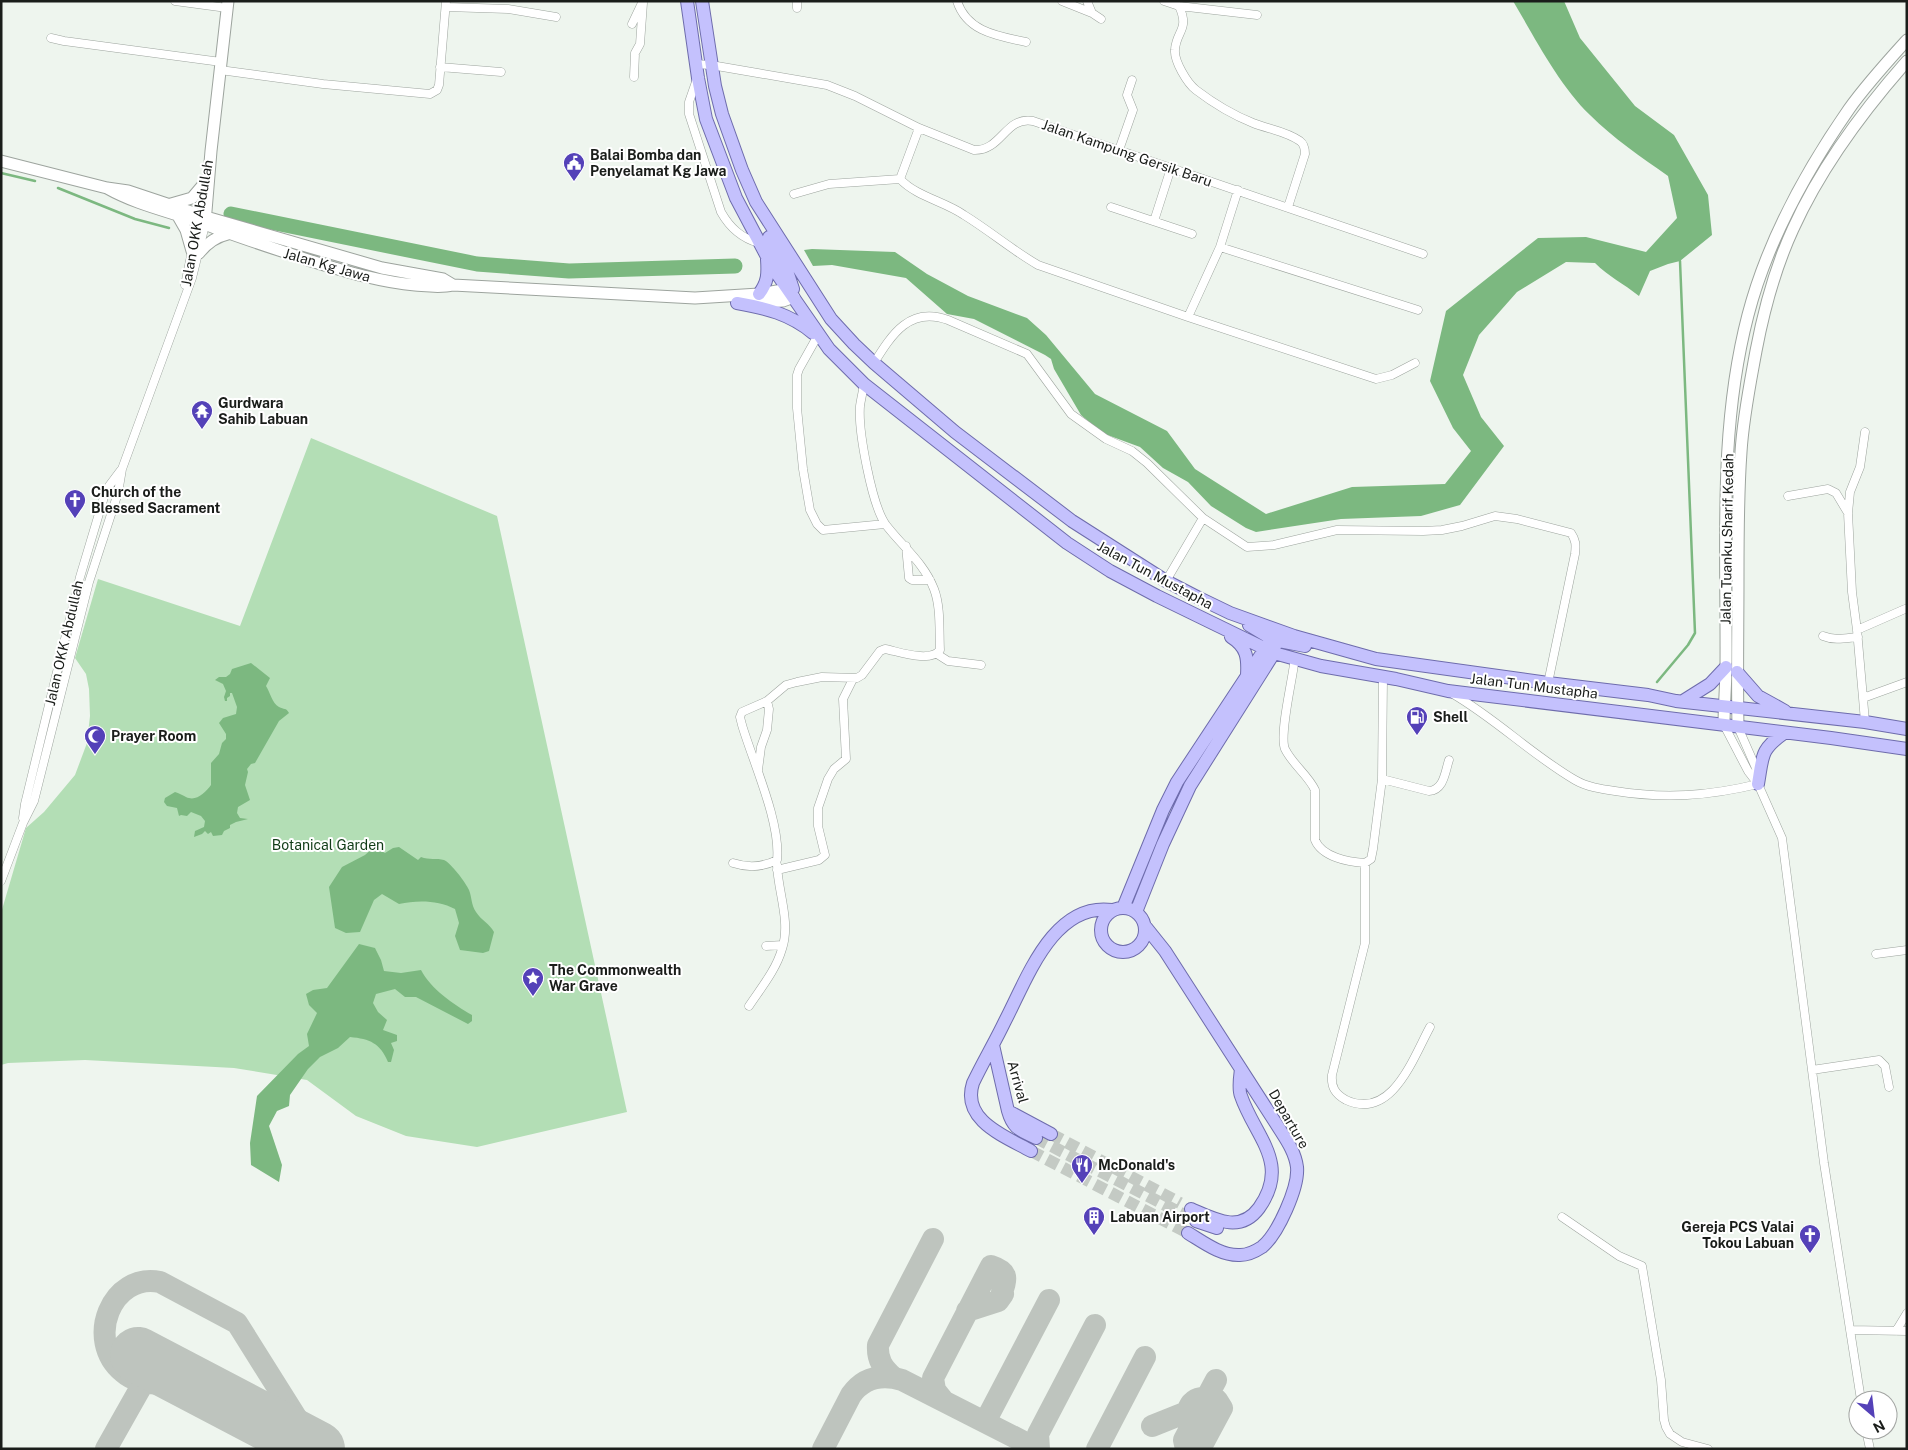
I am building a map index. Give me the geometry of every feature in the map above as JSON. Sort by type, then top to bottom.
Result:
[{"type":"main road","name":"Jalan Tun Mustapha","points":[[687,1],[706,119],[721,162],[736,198],[767,257],[830,349],[864,384],[1067,543],[1110,571],[1186,610],[1271,647],[1321,666],[1448,691],[1668,717],[1907,749]]},
{"type":"main road","points":[[702,1],[711,65],[722,114],[770,239],[788,274],[791,291],[812,299],[874,363],[955,432],[1022,484],[1072,521],[1166,581],[1230,613],[1294,636],[1376,659]]},
{"type":"main road","name":"Jalan OKK Abdullah","points":[[202,219],[227,4]]},
{"type":"main road","name":"Jalan Tuanku Sharif Kedah","points":[[1738,727],[1738,707],[1732,669],[1725,497],[1735,373],[1748,314],[1765,263],[1806,178],[1849,109],[1907,40]]},
{"type":"main road","name":"Jalan Tuanku Sharif Kedah","points":[[1724,725],[1724,706],[1732,669],[1741,450],[1750,381],[1765,308],[1781,256],[1813,189],[1834,155],[1864,113],[1907,61]]},
{"type":"main road","points":[[1,161],[107,188],[128,191],[170,204],[202,219]]},
{"type":"main road","points":[[170,204],[192,198],[206,187],[217,211],[228,228],[195,252],[178,216]]},
{"type":"main road","points":[[107,188],[126,199],[178,216],[202,219]]},
{"type":"main road","points":[[756,202],[831,318]]},
{"type":"main road","name":"Jalan Kg Jawa","points":[[202,219],[228,228],[382,268],[443,278],[453,285],[695,298],[737,303],[782,301],[791,291]]},
{"type":"main road","points":[[759,294],[768,277],[767,257]]},
{"type":"main road","name":"Jalan Kg Jawa","points":[[695,298],[791,291]]},
{"type":"main road","points":[[737,303],[779,312],[801,323],[830,349]]},
{"type":"main road","points":[[1186,610],[1217,632],[1231,637],[1242,647],[1248,660],[1250,680]]},
{"type":"main road","points":[[1230,613],[1271,647],[1376,659],[1548,684],[1648,695],[1680,701],[1865,722],[1907,729]]},
{"type":"main road","points":[[1031,1151],[980,1119],[970,1102],[973,1083],[1040,954],[1054,933],[1066,923],[1083,914],[1104,909],[1117,909],[1136,912],[1145,926],[1143,941],[1138,947],[1124,953],[1116,952],[1104,944],[1100,929],[1102,922],[1117,909],[1178,782],[1271,647]]},
{"type":"main road","points":[[1136,912],[1163,844],[1190,786],[1250,680],[1275,664],[1321,666]]},
{"type":"main road","points":[[1680,701],[1732,669],[1758,696],[1791,715]]},
{"type":"main road","points":[[1758,784],[1764,754],[1769,744],[1784,733]]},
{"type":"main road","name":"Departure","points":[[1145,926],[1165,951],[1293,1153],[1297,1172],[1294,1187],[1282,1215],[1263,1246],[1248,1254],[1228,1254],[1188,1233]]},
{"type":"main road","name":"Arrival","points":[[993,1045],[1008,1111],[1051,1134]]},
{"type":"main road","points":[[1196,1221],[1217,1228],[1232,1227],[1250,1218],[1263,1202],[1268,1192],[1273,1169],[1268,1150],[1240,1094],[1241,1069]]},
{"type":"main road","points":[[1008,1111],[1011,1121],[1016,1128],[1036,1138]]},
{"type":"main road","points":[[1191,1209],[1218,1221],[1241,1223]]},
{"type":"street","points":[[175,1],[227,4]]},
{"type":"street","points":[[957,1],[961,11],[976,27],[992,34],[1026,42]]},
{"type":"street","points":[[1062,1],[1101,18]]},
{"type":"street","points":[[1088,1],[1092,13]]},
{"type":"street","points":[[1164,1],[1179,6],[1257,15]]},
{"type":"street","points":[[632,24],[643,2]]},
{"type":"street","points":[[634,77],[635,52],[640,44],[643,2]]},
{"type":"street","points":[[51,38],[322,84],[430,94],[437,90],[446,3],[508,9],[556,17]]},
{"type":"street","points":[[1179,6],[1184,18],[1175,50],[1180,67],[1190,84],[1229,111],[1302,142],[1305,154],[1288,207]]},
{"type":"street","name":"Jalan Kampung Gersik Baru","points":[[696,64],[827,85],[855,96],[919,128],[974,150],[983,150],[995,143],[1010,127],[1020,121],[1027,120],[1423,254]]},
{"type":"street","points":[[440,67],[501,72]]},
{"type":"street","points":[[698,78],[689,102],[689,114],[721,212],[728,225],[739,234],[759,243]]},
{"type":"street","points":[[1119,150],[1133,110],[1127,95],[1132,80]]},
{"type":"street","points":[[900,179],[919,128]]},
{"type":"street","points":[[1154,220],[1171,168]]},
{"type":"street","points":[[794,194],[829,184],[900,179],[912,190],[940,201],[963,214],[1015,252],[1038,265],[1376,379],[1392,375],[1415,363]]},
{"type":"street","points":[[1188,316],[1220,247],[1238,190]]},
{"type":"street","points":[[1112,206],[1192,234]]},
{"type":"street","name":"Jalan OKK Abdullah","points":[[2,876],[34,801],[89,582],[118,493],[122,469],[184,295],[202,219]]},
{"type":"street","points":[[1220,247],[1418,310]]},
{"type":"street","points":[[874,363],[883,348],[903,326],[914,318],[928,316],[937,316],[948,320],[1027,354],[1071,414],[1106,438],[1132,451],[1147,463],[1203,518],[1247,547],[1274,545],[1337,530],[1442,530],[1495,516],[1517,519],[1571,533],[1576,545],[1575,554],[1548,684]]},
{"type":"street","points":[[818,337],[797,375],[797,408],[803,469],[810,510],[817,524],[823,530],[885,524]]},
{"type":"street","points":[[750,1006],[771,972],[783,945],[784,920],[775,831],[740,715],[744,711],[767,701],[786,685],[822,678],[853,679],[862,675],[880,651],[885,649],[927,657],[937,654],[940,650],[935,591],[919,562],[885,524],[877,505],[868,472],[862,430],[860,408],[864,384]]},
{"type":"street","points":[[1865,432],[1860,467],[1850,492],[1848,513],[1852,592],[1858,634],[1865,722]]},
{"type":"street","points":[[1788,496],[1828,489],[1836,493],[1848,513]]},
{"type":"street","points":[[1166,581],[1203,518]]},
{"type":"street","points":[[906,546],[909,578],[912,580],[930,580]]},
{"type":"street","points":[[1823,636],[1838,640],[1858,634],[1905,609]]},
{"type":"street","points":[[937,654],[948,661],[981,666]]},
{"type":"street","points":[[1294,664],[1282,742],[1292,760],[1316,790],[1315,840],[1318,847],[1323,852],[1355,862],[1365,863],[1371,859],[1375,841],[1382,779],[1383,677]]},
{"type":"street","points":[[778,870],[819,860],[825,855],[818,826],[818,808],[828,778],[834,769],[846,759],[843,699],[853,679]]},
{"type":"street","points":[[1863,698],[1907,682]]},
{"type":"street","points":[[1448,691],[1575,780],[1590,787],[1666,797],[1732,790],[1758,784]]},
{"type":"street","points":[[758,774],[761,748],[767,730],[767,701]]},
{"type":"street","points":[[1724,725],[1748,771],[1758,784],[1782,838],[1824,1163],[1859,1390]]},
{"type":"street","points":[[1738,727],[1756,768],[1758,784]]},
{"type":"street","points":[[1382,779],[1434,790],[1443,782],[1449,760]]},
{"type":"street","points":[[734,863],[744,866],[759,866],[770,864],[777,860]]},
{"type":"street","points":[[1365,863],[1365,943],[1332,1075],[1331,1082],[1334,1090],[1339,1096],[1356,1104],[1372,1104],[1380,1101],[1396,1087],[1430,1026]]},
{"type":"street","points":[[766,946],[783,945]]},
{"type":"street","points":[[1876,954],[1907,950]]},
{"type":"street","points":[[1812,1070],[1879,1060],[1885,1066],[1889,1087]]},
{"type":"street","points":[[1562,1217],[1619,1256],[1642,1266],[1660,1372],[1666,1427],[1670,1434],[1682,1442],[1708,1449]]},
{"type":"street","points":[[1896,1331],[1907,1313]]},
{"type":"street","points":[[1850,1330],[1907,1331]]},
{"type":"green space","name":"Botanical Garden","points":[[311,438],[497,516],[627,1112],[477,1147],[406,1136],[356,1116],[307,1080],[234,1068],[85,1060],[8,1063],[1,1065],[1,913],[26,828],[44,812],[75,775],[87,743],[90,716],[89,689],[86,674],[75,658],[98,579],[240,626]]},
{"type":"shaded area","points":[[1513,1],[1564,1],[1580,38],[1635,106],[1674,135],[1708,195],[1712,235],[1680,261],[1650,271],[1639,296],[1595,263],[1566,262],[1517,292],[1479,335],[1463,375],[1481,417],[1504,446],[1460,505],[1421,516],[1341,519],[1256,532],[1246,528],[1211,506],[1188,482],[1163,468],[1140,447],[1102,433],[1081,415],[1054,369],[1051,359],[1045,355],[974,319],[947,314],[906,278],[832,265],[813,266],[804,250],[895,252],[927,274],[968,296],[1027,318],[1046,335],[1095,394],[1167,431],[1195,469],[1266,514],[1352,487],[1445,484],[1471,451],[1453,428],[1430,381],[1446,311],[1538,238],[1586,237],[1646,252],[1677,218],[1668,176],[1618,139],[1579,103],[1548,61]]},
{"type":"shaded area","points":[[251,663],[270,678],[266,686],[273,700],[289,713],[279,721],[255,763],[251,764],[247,769],[245,785],[250,800],[238,807],[237,813],[240,818],[248,819],[230,825],[230,828],[224,831],[222,835],[213,836],[211,832],[208,834],[205,831],[194,837],[195,831],[204,827],[205,821],[201,816],[191,812],[187,816],[179,816],[177,808],[167,806],[164,802],[165,798],[175,792],[190,798],[197,798],[211,785],[211,763],[219,754],[222,743],[226,739],[226,734],[219,723],[223,718],[236,714],[237,707],[232,693],[230,693],[227,701],[225,701],[226,691],[223,684],[215,680],[219,677],[226,677],[232,669]]},
{"type":"shaded area","points":[[374,847],[385,853],[399,847],[418,860],[421,857],[441,859],[450,865],[467,887],[476,912],[494,932],[489,951],[483,953],[460,950],[455,936],[459,923],[455,909],[442,904],[427,902],[399,904],[382,894],[374,900],[360,932],[346,933],[335,928],[329,887],[342,867],[365,855]]},
{"type":"shaded area","points":[[359,944],[375,948],[384,971],[401,973],[421,970],[437,990],[472,1015],[472,1021],[468,1024],[416,997],[405,997],[395,989],[376,994],[373,1003],[378,1012],[387,1020],[383,1030],[397,1035],[397,1041],[391,1043],[394,1050],[391,1062],[388,1062],[382,1050],[374,1043],[350,1037],[338,1048],[320,1057],[308,1069],[290,1095],[289,1106],[277,1111],[269,1126],[282,1165],[279,1182],[251,1165],[250,1143],[257,1096],[298,1054],[309,1046],[307,1034],[317,1013],[309,1005],[306,994],[313,990],[327,988]]},
{"type":"waterway","points":[[1,173],[35,181]]},
{"type":"waterway","points":[[58,188],[135,219],[169,228]]},
{"type":"waterway","points":[[231,214],[477,264],[569,271],[735,266]]},
{"type":"waterway","points":[[1657,682],[1688,645],[1695,633],[1680,261]]},
{"type":"taxiway","points":[[893,1377],[881,1363],[878,1345],[933,1239]]},
{"type":"taxiway","points":[[943,1400],[935,1390],[933,1378],[991,1266],[1003,1272],[1005,1275],[1003,1294],[998,1301],[967,1311]]},
{"type":"taxiway","points":[[200,1388],[181,1381],[141,1382],[123,1372],[111,1359],[106,1343],[105,1327],[109,1311],[117,1298],[128,1287],[143,1282],[160,1282],[237,1323],[308,1436],[320,1449]]},
{"type":"taxiway","points":[[985,1422],[1049,1300]]},
{"type":"taxiway","points":[[1039,1449],[1038,1434],[1095,1325]]},
{"type":"taxiway","points":[[1097,1449],[1145,1357]]},
{"type":"taxiway","points":[[106,1449],[154,1364]]},
{"type":"taxiway","points":[[823,1449],[851,1395],[862,1384],[881,1377],[902,1380],[1022,1441],[1032,1449]]},
{"type":"taxiway","points":[[1186,1449],[1184,1440],[1216,1380]]},
{"type":"taxiway","points":[[1152,1426],[1187,1412],[1192,1403],[1199,1398],[1217,1400],[1222,1408],[1200,1449]]},
{"type":"runway","points":[[138,1355],[317,1449]]},
{"type":"tunnel","points":[[1051,1134],[1180,1203]]},
{"type":"tunnel","points":[[1036,1138],[1196,1221]]},
{"type":"tunnel","points":[[1031,1151],[1188,1233]]},
{"type":"place","name":"Balai Bomba dan Penyelamat Kg Jawa","points":[[574,182]]},
{"type":"place","name":"Gurdwara Sahib Labuan","points":[[202,430]]},
{"type":"place","name":"Church of the Blessed Sacrament","points":[[75,519]]},
{"type":"place","name":"Shell","points":[[1417,736]]},
{"type":"place","name":"Prayer Room","points":[[95,755]]},
{"type":"place","name":"The Commonwealth War Grave","points":[[533,997]]},
{"type":"place","name":"McDonald's","points":[[1082,1184]]},
{"type":"place","name":"Labuan Airport","points":[[1094,1236]]},
{"type":"place","name":"Gereja PCS Valai Tokou Labuan","points":[[1810,1254]]}]
